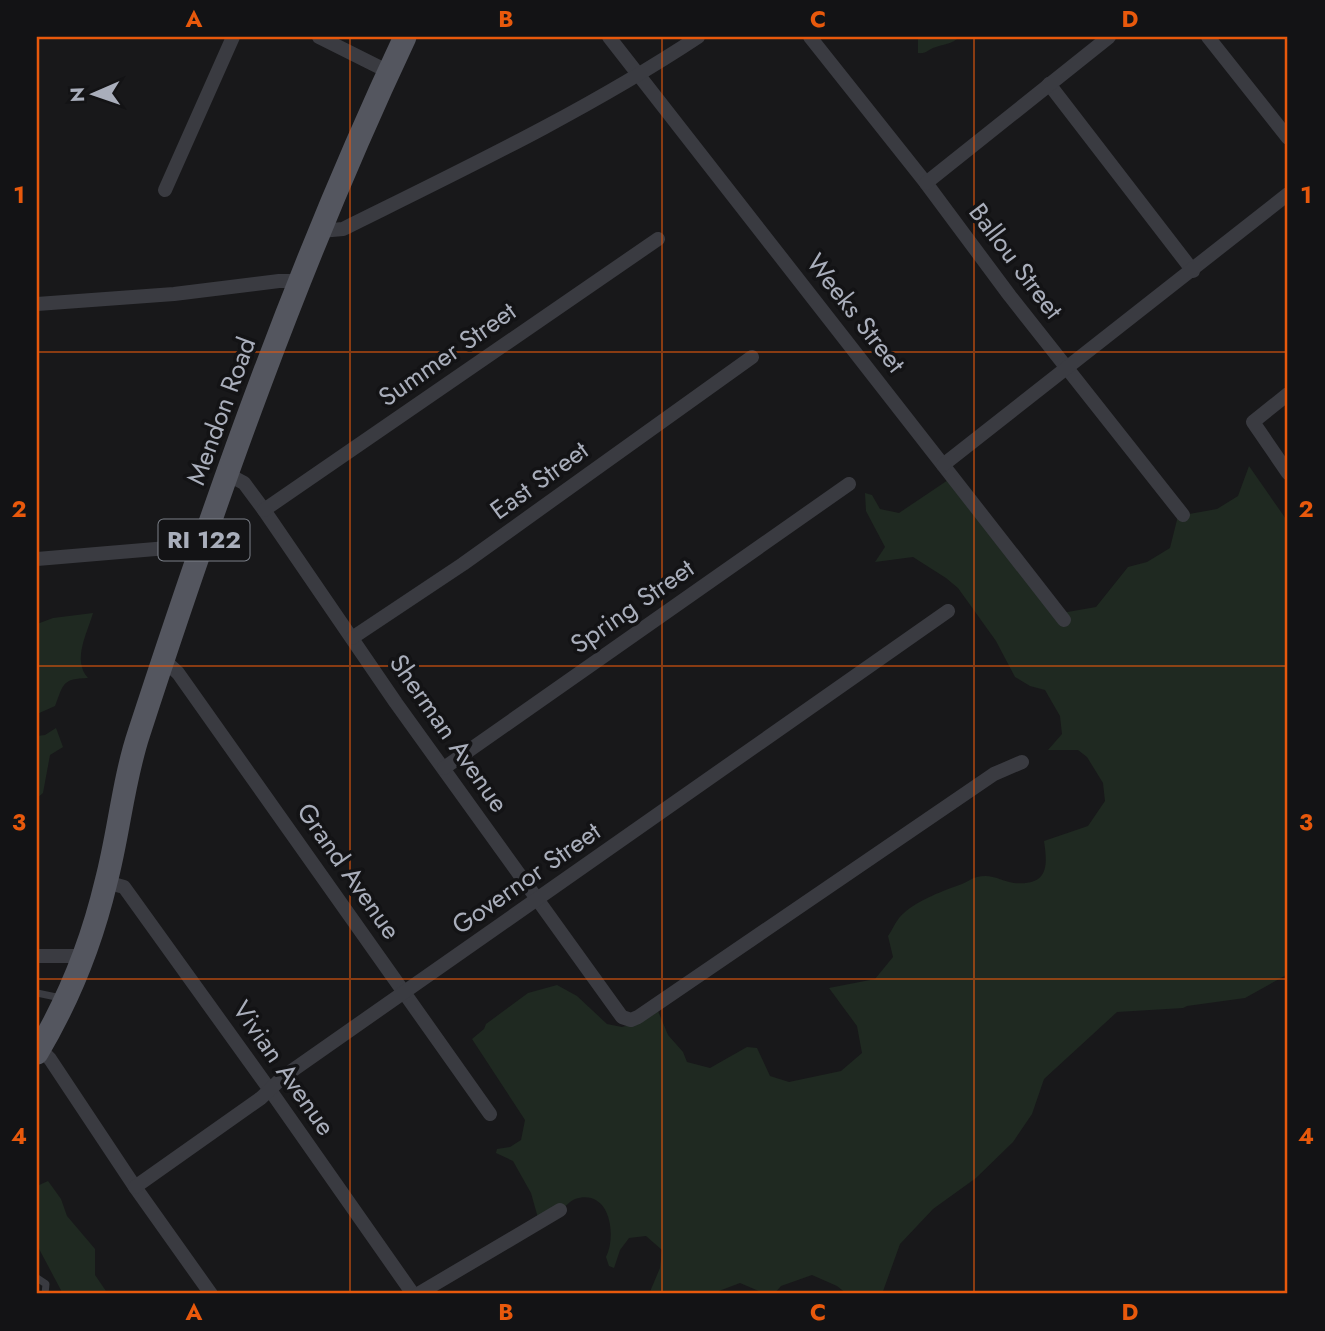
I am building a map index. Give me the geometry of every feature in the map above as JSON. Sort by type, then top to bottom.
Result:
[{"type":"main road","name":"Mendon Road","points":[[39,1044],[65,999],[83,956],[107,882],[137,739],[257,388],[320,231],[405,37]]},
{"type":"street","points":[[165,190],[233,37]]},
{"type":"street","points":[[319,37],[389,72]]},
{"type":"street","name":"Weeks Street","points":[[609,37],[1064,620]]},
{"type":"street","points":[[320,231],[344,229],[474,164],[638,77],[698,37]]},
{"type":"street","name":"Ballou Street","points":[[810,37],[1183,514]]},
{"type":"street","points":[[926,183],[1109,37]]},
{"type":"street","points":[[1208,37],[1288,138]]},
{"type":"street","points":[[1048,84],[1193,271]]},
{"type":"street","points":[[943,465],[1288,194]]},
{"type":"street","name":"Summer Street","points":[[264,510],[659,239]]},
{"type":"street","points":[[37,304],[299,281]]},
{"type":"street","name":"East Street","points":[[352,638],[463,564],[751,357]]},
{"type":"street","points":[[1288,394],[1254,422],[1288,473]]},
{"type":"street","name":"Sherman Avenue","points":[[227,474],[244,483],[264,510],[396,703],[622,1017],[631,1020],[713,967],[994,774],[1022,762]]},
{"type":"street","name":"Spring Street","points":[[444,768],[849,484]]},
{"type":"street","points":[[37,559],[203,545]]},
{"type":"street","name":"Governor Street","points":[[135,1187],[271,1090],[284,1077],[948,611]]},
{"type":"street","name":"Grand Avenue","points":[[164,660],[178,673],[490,1114]]},
{"type":"street","name":"Vivian Avenue","points":[[107,882],[124,887],[415,1294]]},
{"type":"street","points":[[37,956],[83,956]]},
{"type":"street","points":[[39,1044],[211,1294]]},
{"type":"street","points":[[415,1294],[560,1210]]},
{"type":"lane","points":[[37,993],[65,999]]},
{"type":"lane","points":[[37,1278],[46,1284],[45,1294]]},
{"type":"shaded area","points":[[918,37],[960,37],[951,43],[918,53]]},
{"type":"shaded area","points":[[1249,466],[1288,522],[1288,974],[1245,998],[1183,1008],[1117,1012],[1044,1079],[1032,1114],[1013,1142],[976,1178],[933,1209],[900,1244],[882,1294],[847,1294],[837,1286],[812,1275],[781,1286],[774,1294],[766,1294],[740,1283],[711,1294],[649,1294],[660,1268],[662,1250],[646,1236],[629,1238],[620,1250],[614,1268],[609,1266],[606,1257],[611,1237],[610,1226],[608,1216],[596,1200],[587,1197],[575,1199],[557,1215],[540,1225],[531,1193],[513,1161],[496,1153],[497,1149],[510,1147],[521,1140],[525,1120],[472,1039],[486,1024],[528,993],[557,985],[577,996],[607,1024],[622,1027],[637,1023],[658,1011],[668,1035],[683,1052],[687,1062],[710,1068],[747,1047],[757,1048],[770,1076],[789,1082],[841,1071],[862,1053],[857,1026],[829,988],[875,979],[893,957],[888,936],[895,924],[910,908],[924,900],[982,876],[1014,883],[1025,883],[1039,878],[1045,867],[1044,841],[1088,826],[1105,801],[1103,783],[1087,757],[1078,750],[1048,750],[1062,734],[1060,716],[1045,690],[1030,686],[1015,677],[996,641],[958,588],[913,557],[875,562],[885,547],[866,511],[865,493],[872,495],[880,509],[899,513],[951,478],[1056,614],[1096,607],[1128,567],[1147,562],[1170,548],[1178,516],[1217,509],[1238,496]]},
{"type":"shaded area","points":[[93,613],[81,655],[83,671],[88,678],[69,681],[63,687],[55,706],[37,714],[37,624],[53,618]]},
{"type":"shaded area","points":[[56,728],[63,747],[50,755],[43,793],[37,798],[37,736],[45,735]]},
{"type":"shaded area","points":[[48,1181],[61,1199],[67,1216],[95,1249],[95,1275],[108,1294],[63,1294],[37,1245],[37,1186]]}]
